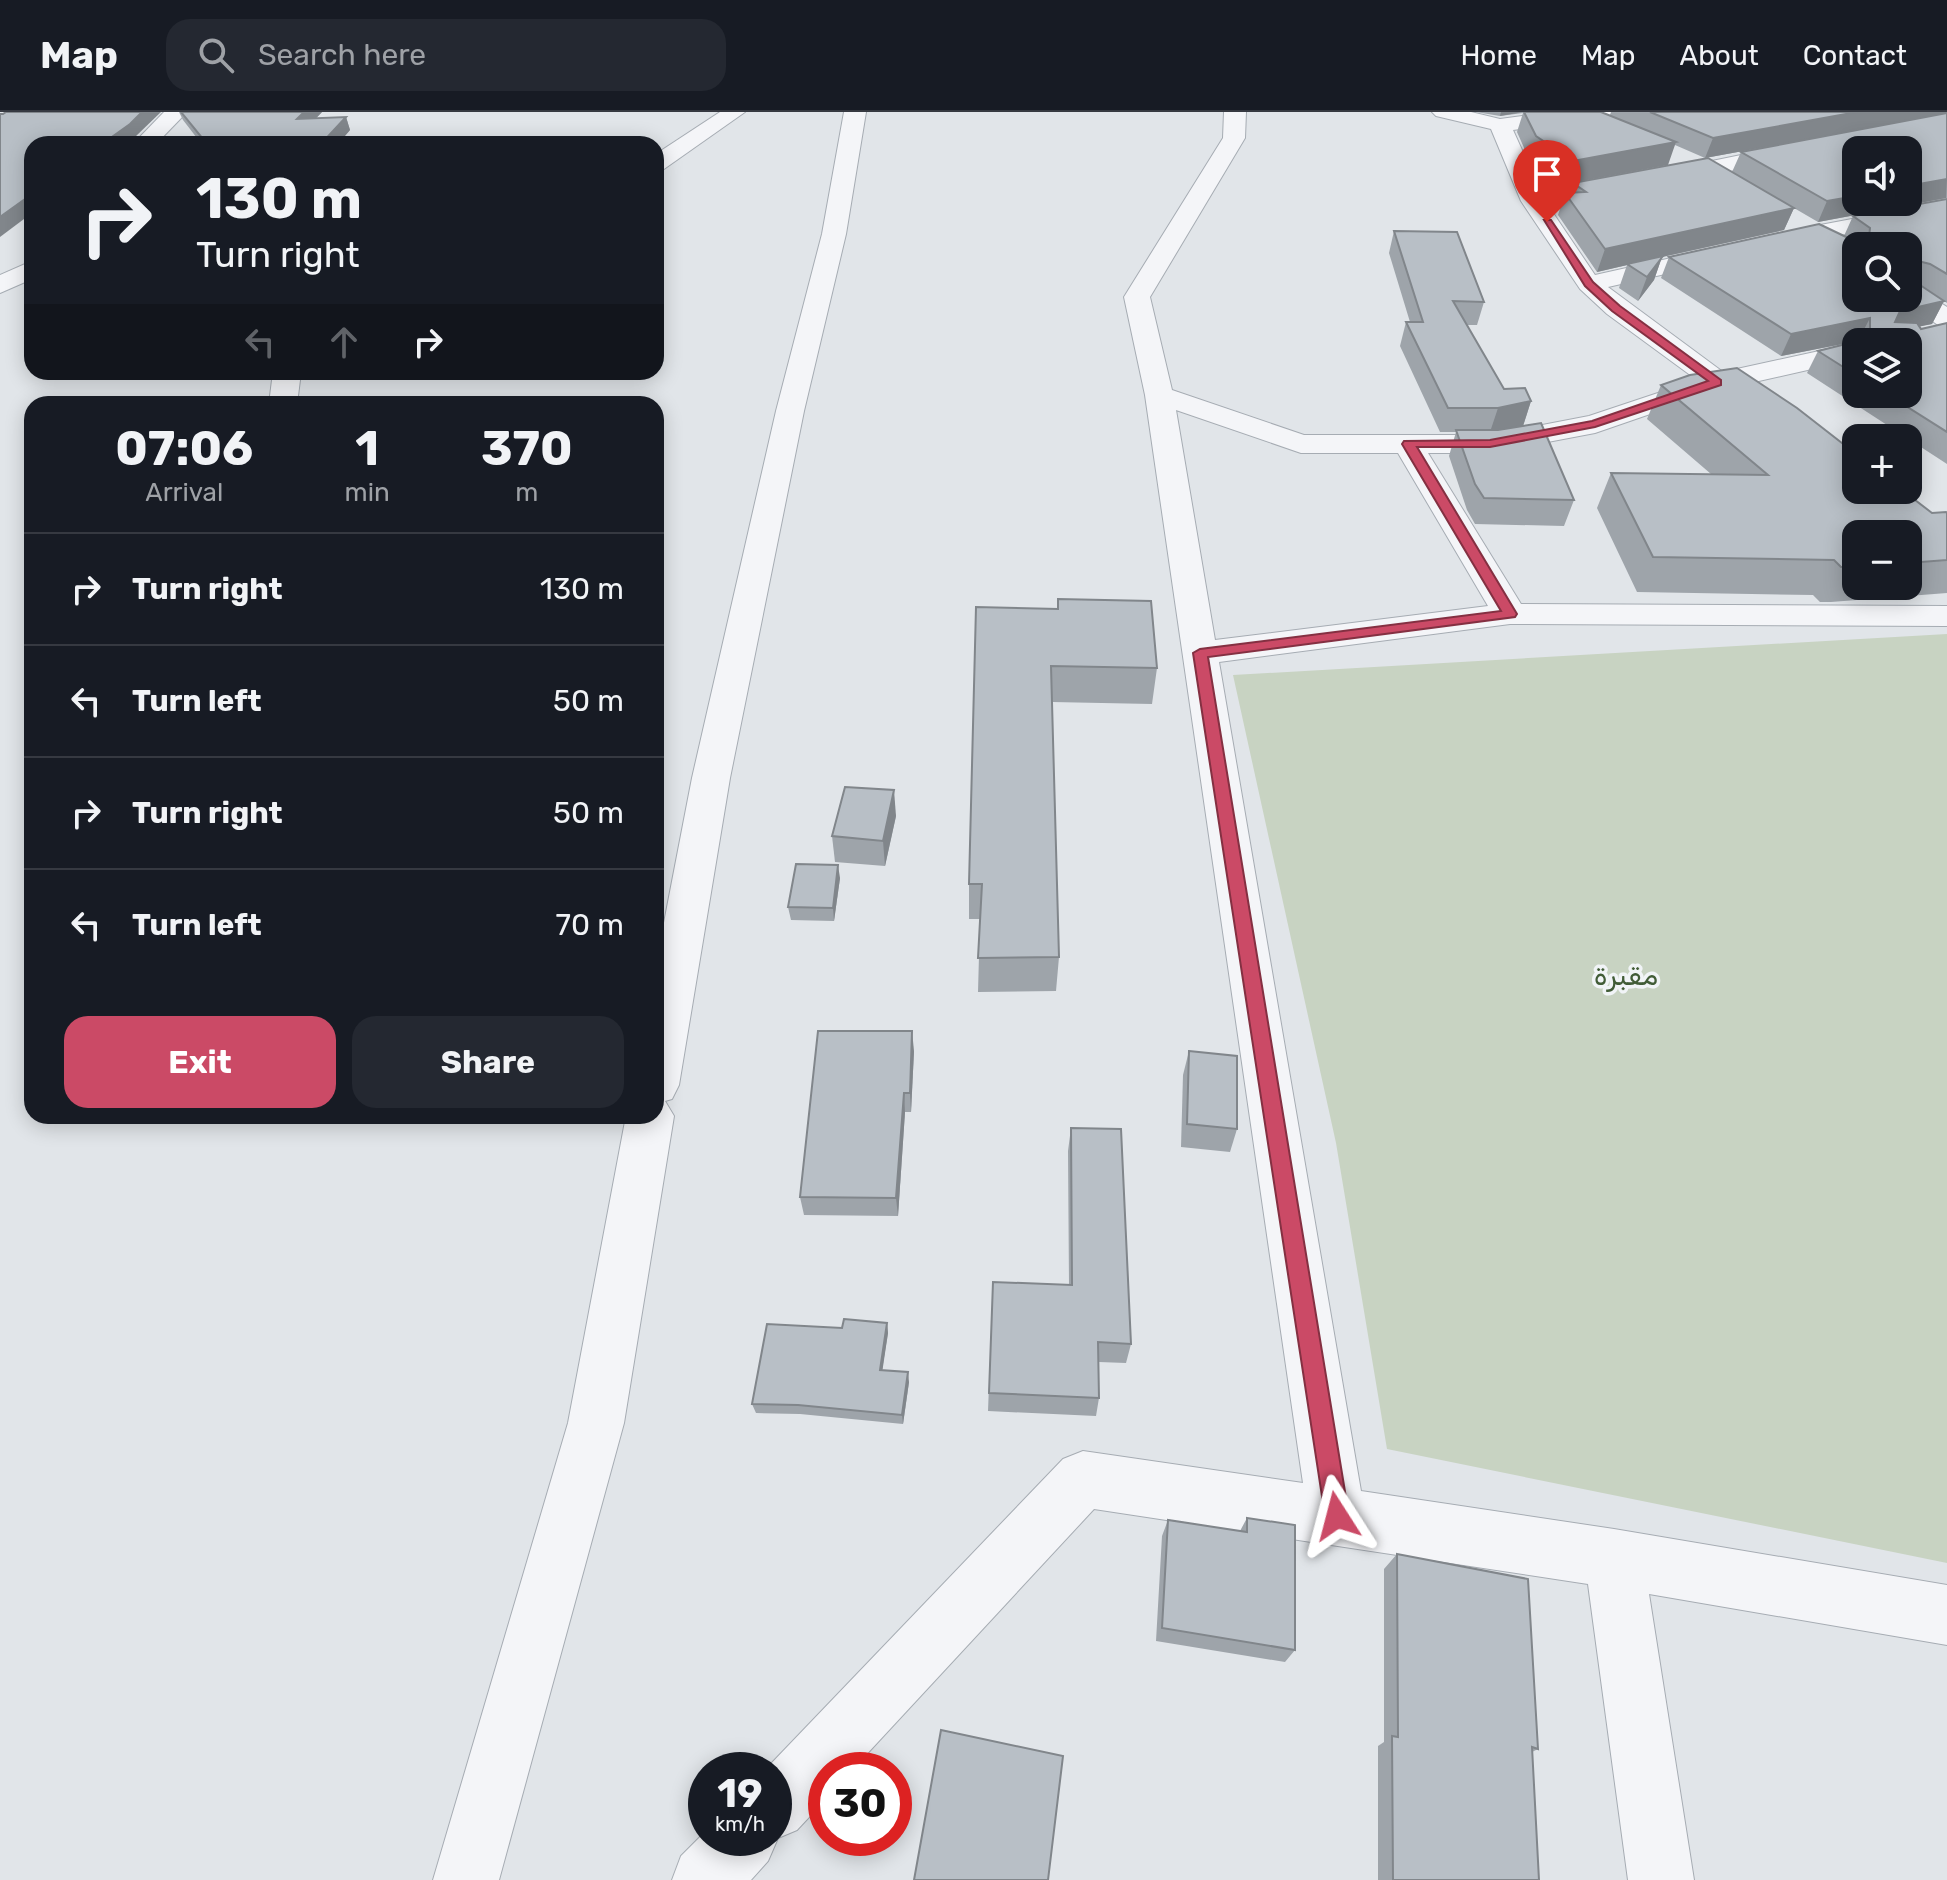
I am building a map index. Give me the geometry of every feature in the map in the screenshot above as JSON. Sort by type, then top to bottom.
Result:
[{"type":"street","points":[[152,136],[176,112]]},
{"type":"street","points":[[664,159],[734,112]]},
{"type":"street","points":[[664,991],[670,921],[711,778],[790,411],[834,234],[855,112]]},
{"type":"street","points":[[1235,112],[1234,138],[1137,297],[1159,395],[1337,1516]]},
{"type":"street","points":[[1443,112],[1500,125],[1604,112]]},
{"type":"street","points":[[1575,115],[1618,134]]},
{"type":"street","points":[[1500,125],[1533,201],[1589,284],[1616,308],[1755,408]]},
{"type":"street","points":[[1643,182],[1815,147]]},
{"type":"street","points":[[1662,152],[1706,170],[1733,186]]},
{"type":"street","points":[[1533,201],[1565,196]]},
{"type":"street","points":[[1589,284],[1815,233],[1947,208]]},
{"type":"street","points":[[1788,217],[1842,250]]},
{"type":"street","points":[[0,285],[24,273]]},
{"type":"street","points":[[1922,302],[1947,319]]},
{"type":"street","points":[[1159,395],[1301,444],[1490,444],[1595,424],[1717,382],[1842,354]]},
{"type":"street","points":[[1408,444],[1510,614]]},
{"type":"street","points":[[1200,653],[1510,614],[1947,616]]},
{"type":"street","points":[[466,1880],[596,1423],[649,1124]]},
{"type":"street","points":[[792,1788],[1083,1479],[1614,1558],[1947,1615]]},
{"type":"street","points":[[1614,1558],[1661,1880]]},
{"type":"street","points":[[705,1880],[728,1856]]},
{"type":"green space","name":"مقبرة","points":[[1947,634],[1947,1563],[1387,1449],[1336,1143],[1233,675]]},
{"type":"building","points":[[142,112],[113,136],[24,136],[24,200],[0,217],[0,114]]},
{"type":"building","points":[[181,112],[304,112],[297,119],[346,117],[328,136],[201,136]]},
{"type":"building","points":[[1524,112],[1601,112],[1676,142],[1573,161],[1536,136]]},
{"type":"building","points":[[1650,112],[1857,112],[1713,138]]},
{"type":"building","points":[[1947,113],[1947,179],[1922,183],[1922,136],[1842,136],[1842,198],[1827,201],[1741,152]]},
{"type":"building","points":[[1708,158],[1794,208],[1605,249],[1565,193],[1586,192],[1573,183]]},
{"type":"building","points":[[1947,199],[1947,274],[1922,262],[1922,232],[1870,232],[1870,228],[1853,216],[1922,216],[1922,204]]},
{"type":"building","points":[[1819,224],[1842,235],[1842,312],[1900,312],[1895,322],[1917,323],[1920,328],[1870,328],[1870,318],[1791,334],[1669,257]]},
{"type":"building","points":[[1394,231],[1457,232],[1484,302],[1453,301],[1504,389],[1525,388],[1531,401],[1498,408],[1448,408],[1406,322],[1423,322]]},
{"type":"building","points":[[1663,256],[1647,277],[1627,264]]},
{"type":"building","points":[[1922,286],[1944,301],[1922,306]]},
{"type":"building","points":[[1947,323],[1947,432],[1909,408],[1922,408],[1922,329]]},
{"type":"building","points":[[1842,345],[1842,366],[1818,351]]},
{"type":"building","points":[[1737,368],[1842,443],[1842,504],[1920,504],[1932,513],[1946,512],[1947,560],[1922,562],[1922,520],[1842,520],[1842,567],[1834,560],[1653,557],[1611,473],[1768,475],[1661,385],[1690,375]]},
{"type":"building","points":[[1541,423],[1574,500],[1484,498],[1475,484],[1456,430],[1498,430]]},
{"type":"building","points":[[1058,599],[1151,601],[1157,668],[1051,666],[1059,957],[978,958],[982,884],[969,884],[976,607],[1058,609]]},
{"type":"building","points":[[845,787],[894,790],[883,841],[832,836]]},
{"type":"building","points":[[796,864],[838,865],[833,908],[788,907]]},
{"type":"building","points":[[818,1031],[912,1031],[910,1093],[904,1093],[896,1198],[800,1197]]},
{"type":"building","points":[[1189,1051],[1237,1056],[1237,1129],[1187,1124]]},
{"type":"building","points":[[1071,1128],[1121,1129],[1131,1344],[1098,1342],[1099,1398],[989,1393],[993,1282],[1072,1285]]},
{"type":"building","points":[[844,1319],[887,1323],[880,1370],[908,1372],[902,1415],[752,1404],[767,1324],[842,1328]]},
{"type":"building","points":[[1247,1518],[1295,1525],[1295,1650],[1162,1628],[1168,1520],[1247,1532]]},
{"type":"building","points":[[1397,1554],[1528,1579],[1538,1749],[1532,1747],[1539,1880],[1393,1880],[1392,1736],[1398,1737]]},
{"type":"building","points":[[941,1730],[1063,1756],[1048,1880],[914,1880]]},
{"type":"route","points":[[1337,1516],[1200,653],[1510,614],[1408,444],[1490,444],[1595,424],[1717,382],[1616,308],[1589,284],[1547,222]]}]
